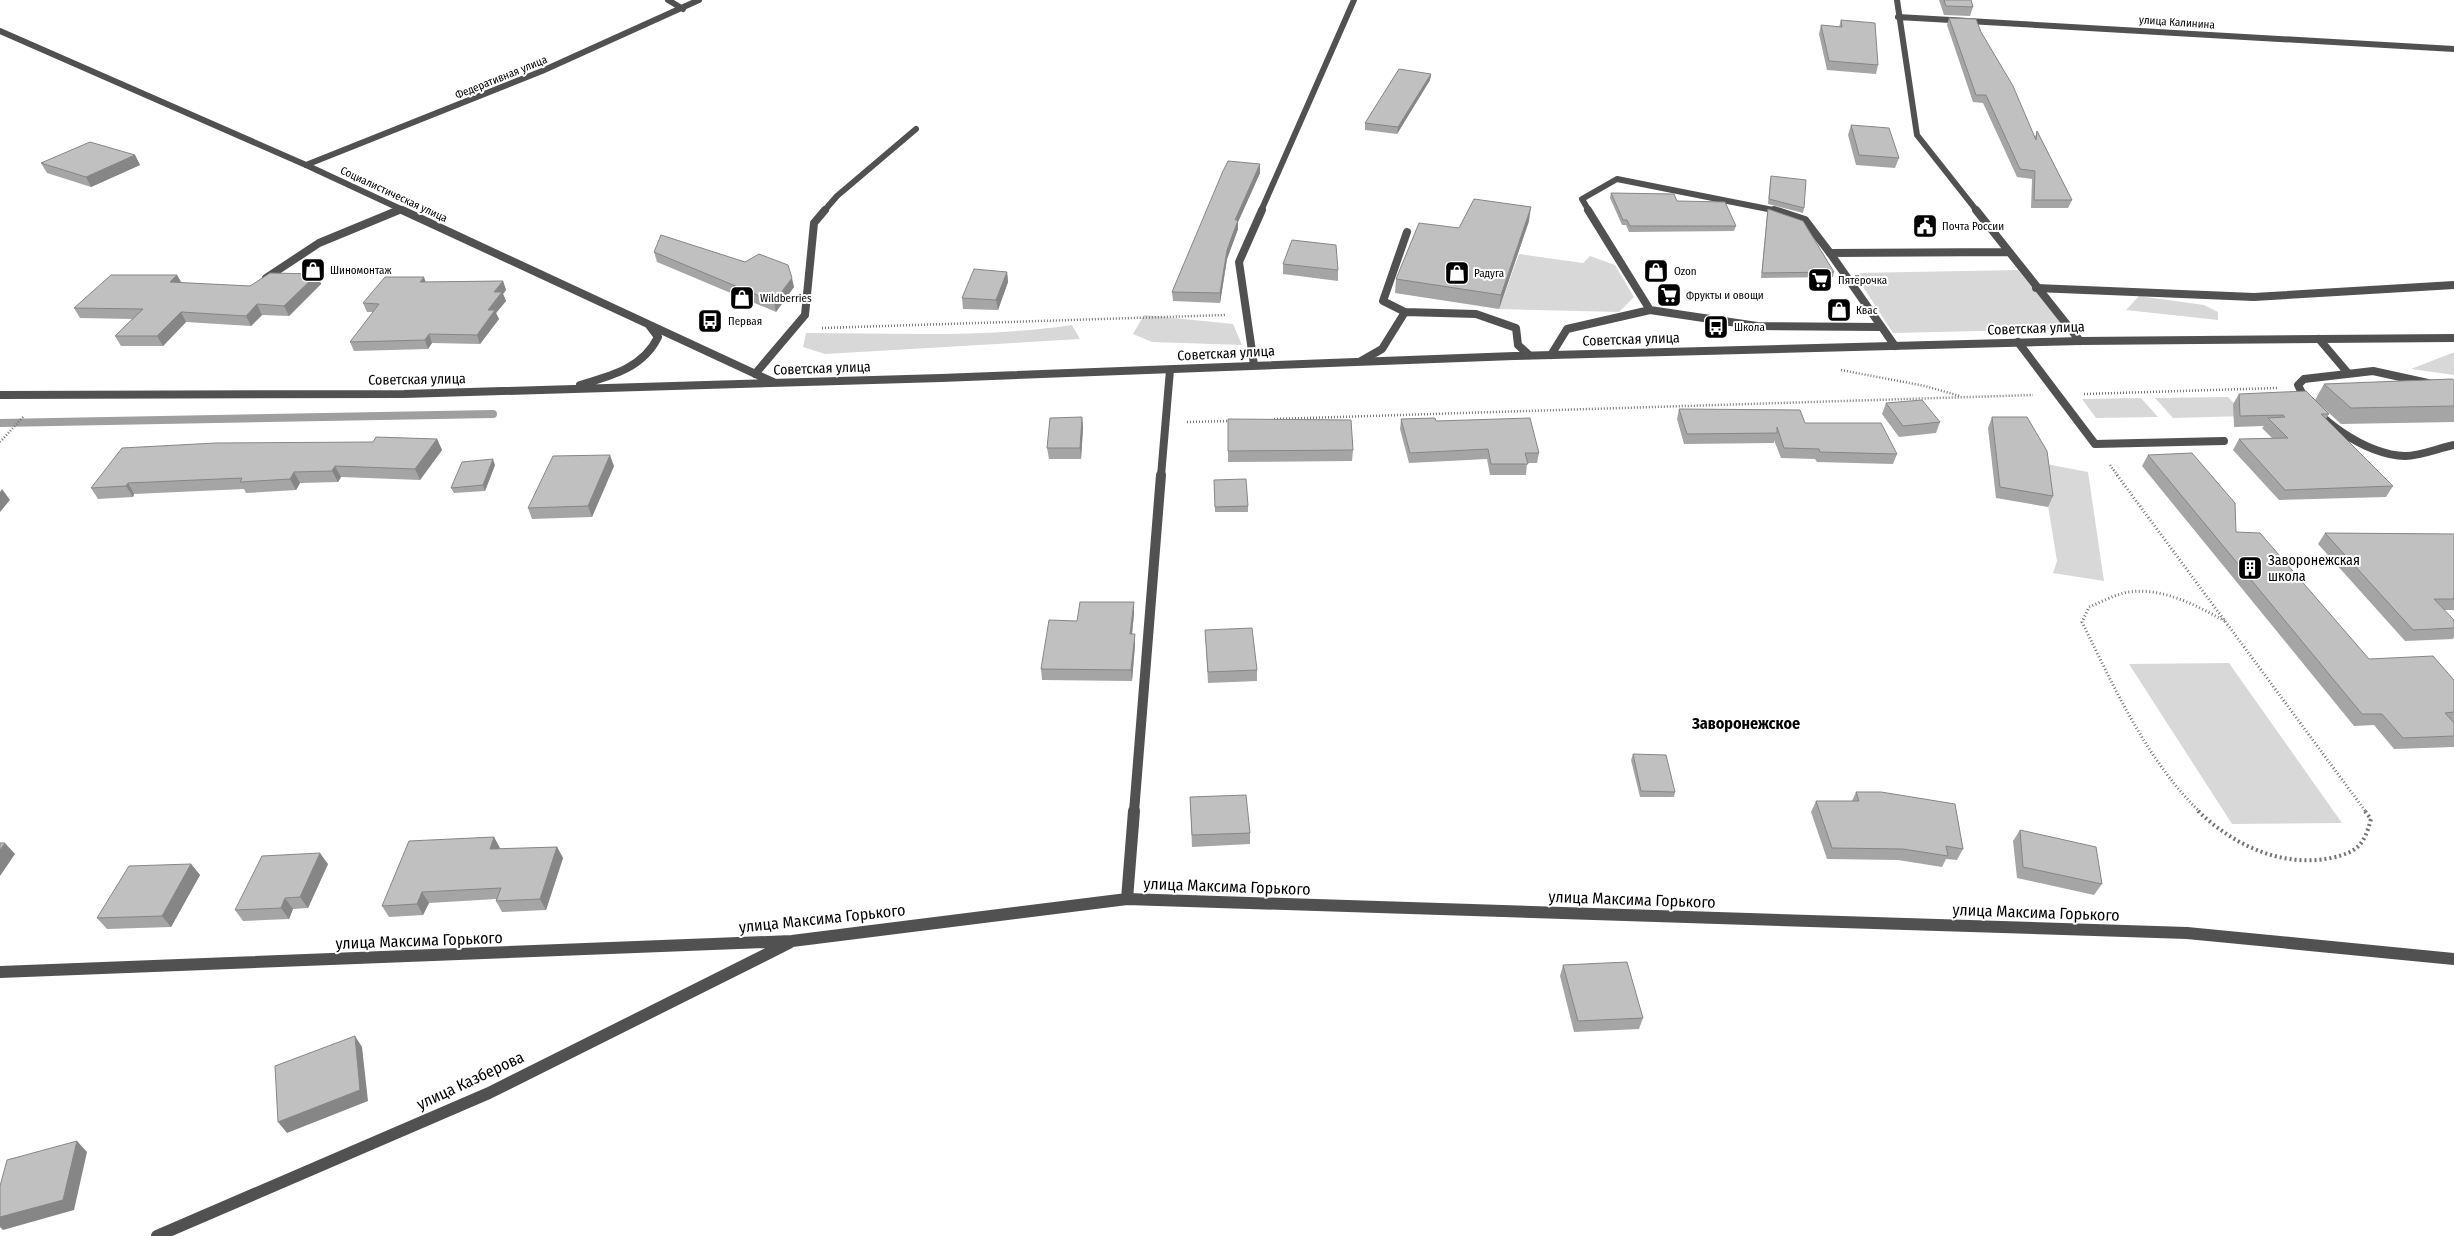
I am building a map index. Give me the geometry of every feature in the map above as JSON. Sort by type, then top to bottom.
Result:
[{"type":"street","points":[[668,0],[683,9]]},
{"type":"street","name":"Федеративная улица","points":[[306,165],[542,71],[683,9],[699,0]]},
{"type":"street","points":[[1254,365],[1239,262],[1354,0]]},
{"type":"street","points":[[1897,0],[1898,18],[1917,135],[2036,288],[2080,341]]},
{"type":"street","name":"улица Калинина","points":[[1898,18],[2101,27],[2454,49]]},
{"type":"street","name":"Социалистическая улица","points":[[0,30],[306,165],[776,384]]},
{"type":"street","points":[[755,374],[805,315],[814,223],[837,196],[916,129]]},
{"type":"street","points":[[1650,310],[1582,199],[1617,179],[1767,208],[1805,220],[1895,346]]},
{"type":"street","points":[[266,278],[320,243],[400,209]]},
{"type":"street","points":[[1407,232],[1383,301],[1405,312],[1476,314],[1516,328],[1518,345],[1529,356]]},
{"type":"street","points":[[1830,253],[2009,252]]},
{"type":"street","points":[[2036,288],[2254,297],[2454,285]]},
{"type":"street","points":[[1551,355],[1568,329],[1650,310],[1757,326],[1882,326]]},
{"type":"street","points":[[1361,361],[1382,349],[1405,312]]},
{"type":"street","points":[[564,390],[614,376],[644,357],[655,347],[658,337],[649,324]]},
{"type":"street","name":"Советская улица","points":[[0,395],[394,394],[776,384],[1361,361],[2018,342],[2454,338]]},
{"type":"street","points":[[2319,339],[2347,372]]},
{"type":"street","points":[[2018,342],[2095,444],[2224,441]]},
{"type":"street","points":[[1127,899],[1170,370]]},
{"type":"street","points":[[2454,395],[2437,385],[2373,370],[2304,379],[2299,383],[2304,399],[2352,441],[2365,447],[2405,456],[2454,445]]},
{"type":"street","name":"улица Максима Горького","points":[[0,972],[792,941],[1127,899],[2187,933],[2454,959]]},
{"type":"street","name":"улица Казберова","points":[[157,1236],[489,1093],[792,941]]},
{"type":"path","points":[[794,328],[1246,314]]},
{"type":"path","points":[[1838,369],[1925,386],[1964,398]]},
{"type":"path","points":[[1267,420],[2299,387]]},
{"type":"path","points":[[0,442],[43,395]]},
{"type":"path","points":[[1167,425],[1237,421]]},
{"type":"path","points":[[2095,444],[2371,819],[2367,840],[2350,854],[2320,860],[2280,859],[2250,847],[2221,830],[2187,800],[2146,742],[2082,622],[2089,607],[2130,591],[2163,594],[2181,599],[2225,621]]},
{"type":"shaded area","points":[[1519,254],[1583,263],[1590,256],[1615,265],[1634,297],[1619,312],[1499,309]]},
{"type":"shaded area","points":[[2018,270],[2066,329],[1893,333],[1854,273]]},
{"type":"shaded area","points":[[2139,296],[2204,305],[2218,312],[2218,320],[2126,310]]},
{"type":"shaded area","points":[[1144,315],[1233,324],[1242,345],[1152,342],[1133,334]]},
{"type":"shaded area","points":[[1072,325],[1080,339],[825,354],[803,347],[806,333],[1006,332]]},
{"type":"shaded area","points":[[2454,353],[2454,375],[2411,369]]},
{"type":"shaded area","points":[[2228,397],[2246,416],[2173,418],[2155,398]]},
{"type":"shaded area","points":[[2141,398],[2158,417],[2096,418],[2082,399]]},
{"type":"shaded area","points":[[2041,463],[2088,472],[2104,581],[2053,573],[2057,561]]},
{"type":"shaded area","points":[[2229,663],[2342,823],[2232,824],[2129,664]]},
{"type":"building","points":[[1944,0],[1971,0],[1973,7],[1946,6]]},
{"type":"building","points":[[1949,18],[1976,19],[1981,32],[2013,86],[2036,140],[2037,131],[2072,200],[2034,200],[2035,171],[2020,169],[1986,95],[1976,95]]},
{"type":"building","points":[[1841,20],[1875,23],[1878,65],[1829,61],[1821,25],[1842,27]]},
{"type":"building","points":[[1399,69],[1431,74],[1398,127],[1365,123]]},
{"type":"building","points":[[1851,125],[1889,128],[1899,158],[1859,155]]},
{"type":"building","points":[[90,142],[135,155],[86,177],[41,163]]},
{"type":"building","points":[[1228,161],[1260,164],[1235,220],[1238,220],[1227,250],[1220,293],[1172,292],[1223,171]]},
{"type":"building","points":[[1771,176],[1806,180],[1804,208],[1769,199]]},
{"type":"building","points":[[1611,193],[1674,194],[1677,201],[1725,202],[1736,226],[1630,226],[1627,220],[1623,220]]},
{"type":"building","points":[[1474,199],[1531,207],[1501,295],[1396,279],[1419,223],[1459,228]]},
{"type":"building","points":[[1768,209],[1803,221],[1834,272],[1762,273]]},
{"type":"building","points":[[661,235],[745,262],[759,254],[788,265],[792,278],[774,302],[654,252]]},
{"type":"building","points":[[1292,240],[1336,245],[1338,270],[1283,264]]},
{"type":"building","points":[[974,269],[1007,272],[996,300],[962,298]]},
{"type":"building","points":[[270,273],[317,274],[284,306],[257,304],[246,316],[181,312],[157,336],[115,336],[143,309],[74,308],[111,275],[177,275],[170,282],[250,286]]},
{"type":"building","points":[[385,277],[424,277],[420,282],[503,281],[494,292],[502,292],[488,310],[495,310],[477,335],[429,334],[425,340],[350,342],[379,304],[363,303]]},
{"type":"building","points":[[2454,380],[2454,406],[2351,408],[2324,384]]},
{"type":"building","points":[[2306,391],[2329,414],[2321,414],[2393,486],[2285,490],[2239,439],[2288,438],[2268,418],[2285,417],[2283,415],[2240,416],[2239,394]]},
{"type":"building","points":[[1922,400],[1940,422],[1903,426],[1886,403]]},
{"type":"building","points":[[1679,409],[1800,410],[1805,423],[1881,423],[1897,454],[1820,452],[1819,449],[1784,448],[1777,427],[1777,433],[1687,434]]},
{"type":"building","points":[[1082,417],[1080,448],[1047,448],[1050,418]]},
{"type":"building","points":[[1992,417],[2027,417],[2047,451],[2053,496],[2000,487]]},
{"type":"building","points":[[1435,418],[1436,421],[1530,418],[1539,453],[1525,453],[1528,464],[1491,464],[1488,449],[1410,453],[1401,419]]},
{"type":"building","points":[[1228,419],[1351,420],[1353,450],[1228,451]]},
{"type":"building","points":[[376,437],[437,439],[415,469],[335,466],[332,471],[294,472],[290,479],[240,482],[242,478],[128,483],[126,486],[91,488],[122,448],[216,443],[373,442]]},
{"type":"building","points":[[2192,453],[2235,503],[2236,532],[2260,533],[2369,659],[2433,656],[2454,680],[2454,712],[2445,713],[2454,723],[2454,736],[2403,738],[2382,714],[2362,714],[2148,455]]},
{"type":"building","points":[[610,455],[588,506],[528,508],[553,456]]},
{"type":"building","points":[[493,459],[483,485],[451,488],[462,462]]},
{"type":"building","points":[[1246,479],[1248,506],[1215,507],[1214,480]]},
{"type":"building","points":[[2325,533],[2454,534],[2454,599],[2434,599],[2454,620],[2454,628],[2413,630]]},
{"type":"building","points":[[1080,602],[1134,602],[1130,634],[1135,634],[1131,670],[1041,669],[1049,620],[1077,621]]},
{"type":"building","points":[[1252,628],[1257,670],[1208,672],[1205,630]]},
{"type":"building","points":[[1633,754],[1666,755],[1675,792],[1641,791]]},
{"type":"building","points":[[1856,792],[1881,792],[1955,804],[1963,849],[1946,846],[1948,856],[1903,849],[1832,848],[1816,801],[1859,801]]},
{"type":"building","points":[[1246,795],[1250,833],[1192,835],[1190,797]]},
{"type":"building","points":[[2020,830],[2096,847],[2102,884],[2023,867]]},
{"type":"building","points":[[494,837],[490,849],[557,847],[540,899],[496,901],[501,888],[422,892],[417,904],[382,906],[409,841]]},
{"type":"building","points":[[0,843],[5,843],[0,850]]},
{"type":"building","points":[[320,853],[300,897],[285,898],[281,908],[235,910],[262,856]]},
{"type":"building","points":[[191,864],[162,916],[97,918],[129,866]]},
{"type":"building","points":[[1627,962],[1643,1018],[1578,1021],[1563,965]]},
{"type":"building","points":[[355,1036],[360,1090],[278,1122],[275,1066]]},
{"type":"building","points":[[77,1141],[63,1200],[0,1217],[0,1186],[7,1160]]},
{"type":"waterway","points":[[0,423],[493,414]]},
{"type":"place","name":"Почта России","points":[[1925,226]]},
{"type":"place","name":"Шиномонтаж","points":[[313,270]]},
{"type":"place","name":"Ozon","points":[[1656,271]]},
{"type":"place","name":"Радуга","points":[[1457,273]]},
{"type":"place","name":"Пятёрочка","points":[[1820,280]]},
{"type":"place","name":"Фрукты и овощи","points":[[1669,295]]},
{"type":"place","name":"Wildberries","points":[[742,298]]},
{"type":"place","name":"Квас","points":[[1839,310]]},
{"type":"place","name":"Первая","points":[[710,321]]},
{"type":"place","name":"Школа","points":[[1716,327]]},
{"type":"place","name":"Заворонежская школа","points":[[2250,568]]},
{"type":"district","name":"Заворонежское","points":[[1746,723]]}]
